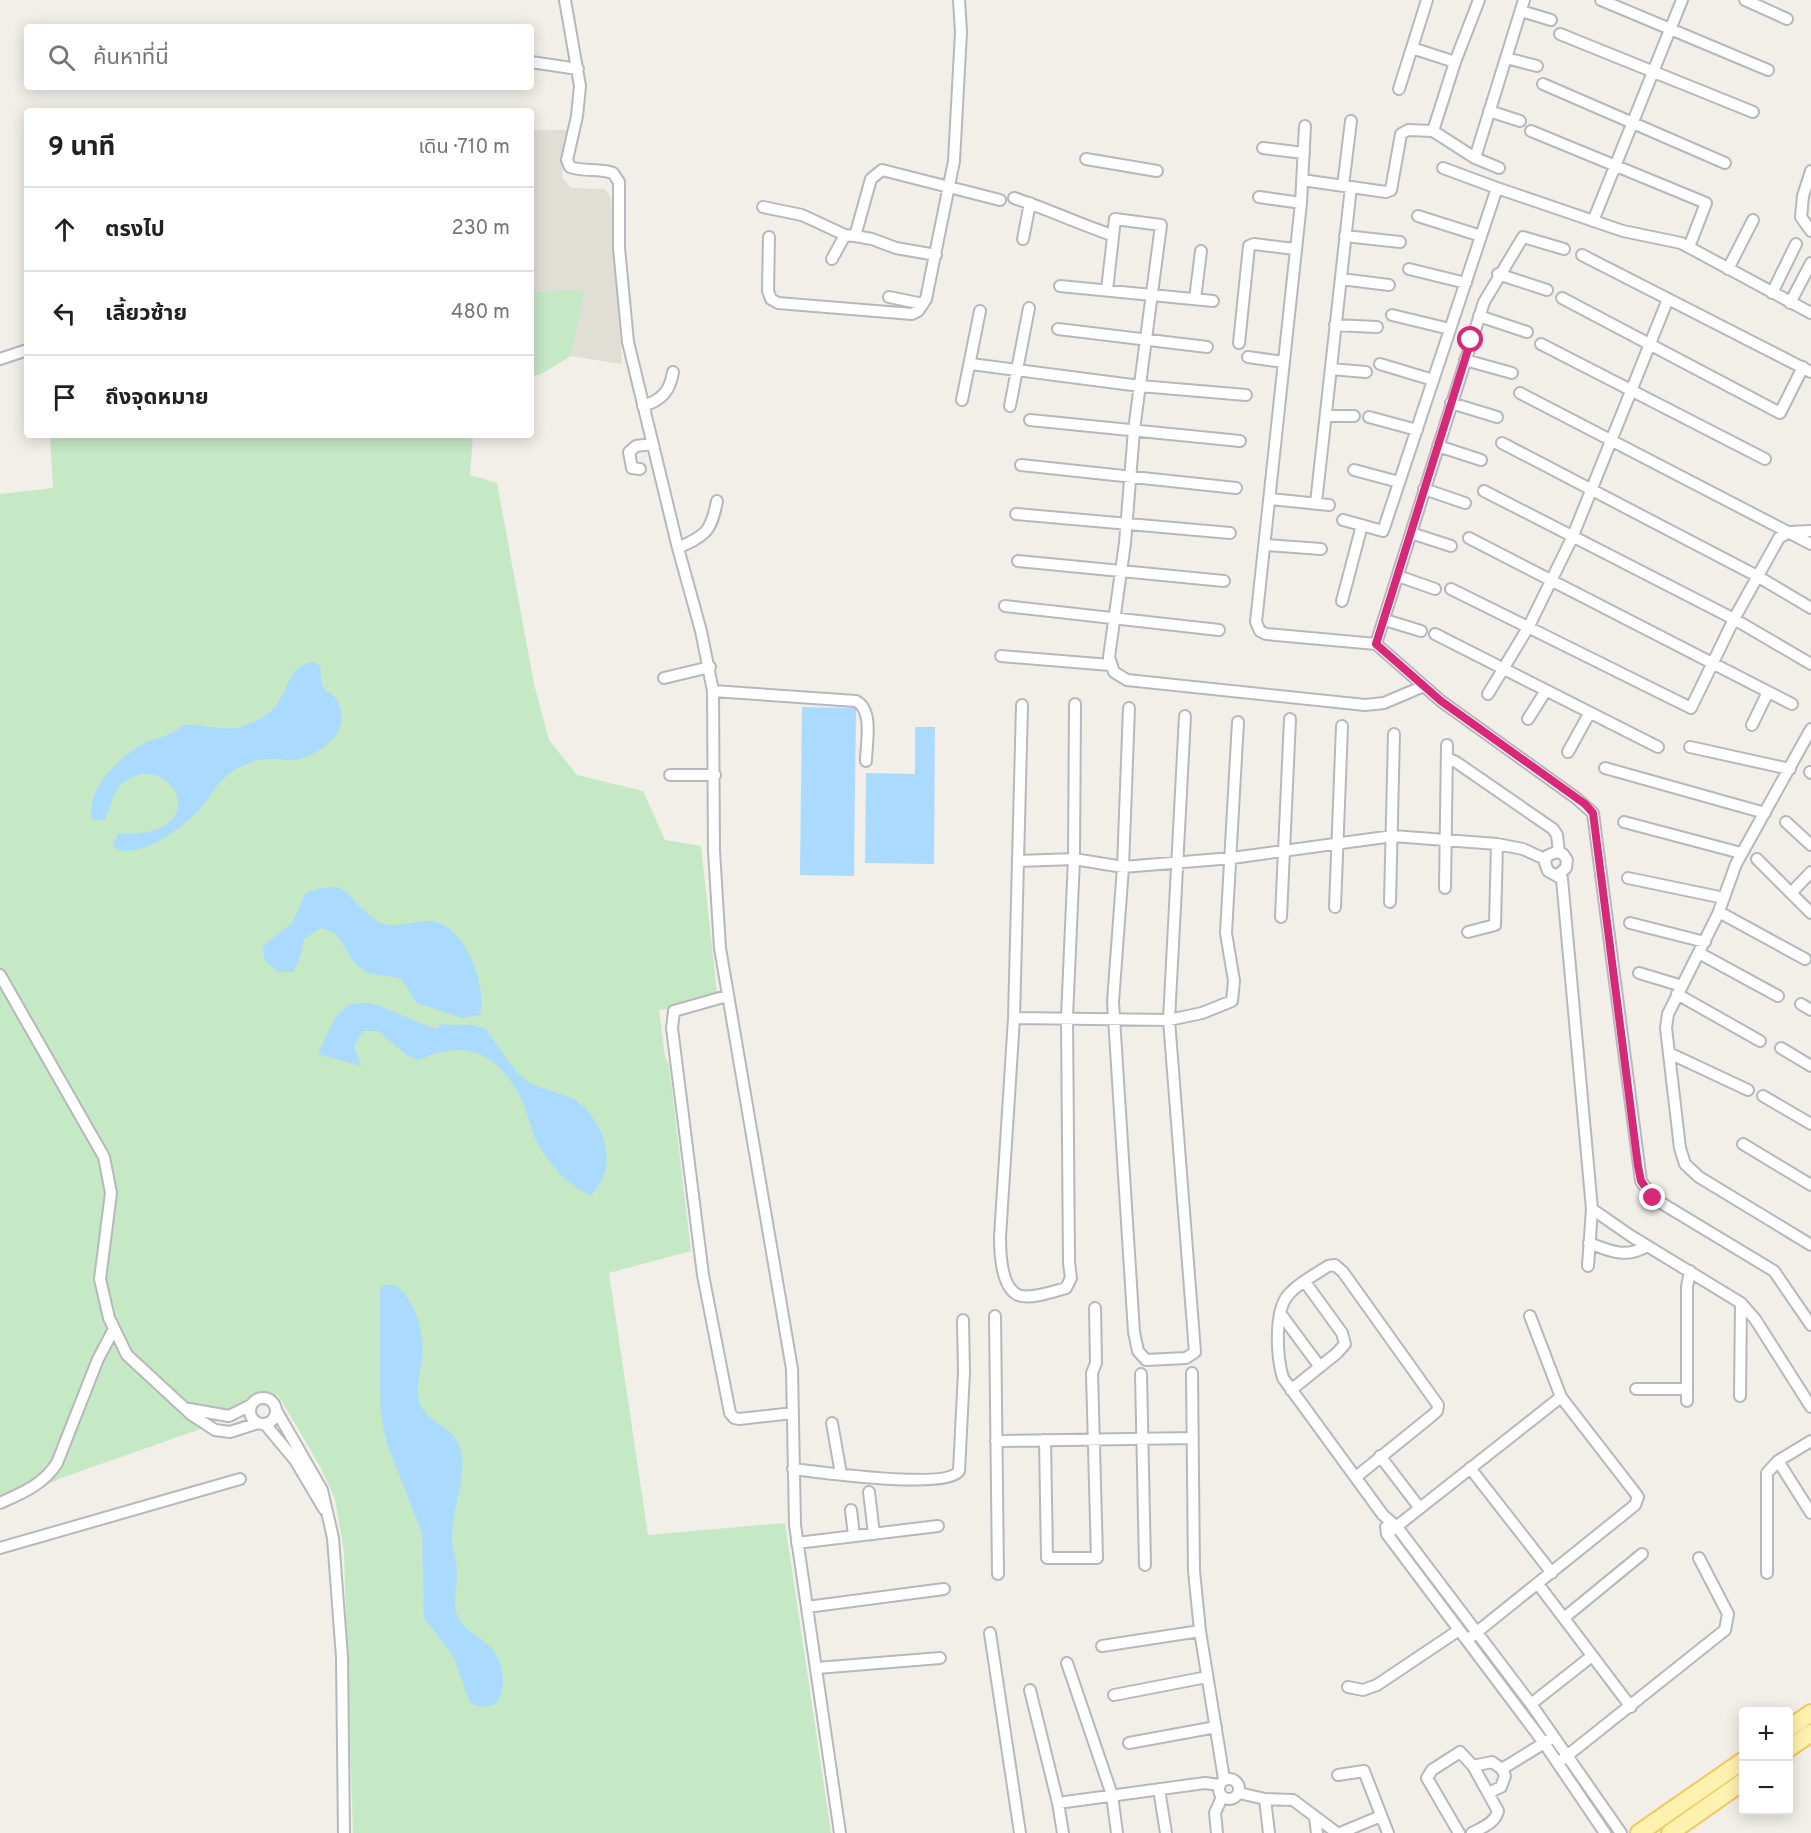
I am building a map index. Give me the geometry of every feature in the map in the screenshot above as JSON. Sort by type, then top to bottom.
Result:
[{"type":"main road","points":[[1793,1726],[1811,1713]]},
{"type":"main road","points":[[1793,1746],[1811,1733]]},
{"type":"main road","points":[[1639,1833],[1742,1761]]},
{"type":"main road","points":[[1670,1833],[1739,1784]]},
{"type":"street","points":[[565,0],[578,69],[579,102],[567,160],[570,166],[578,170],[603,170],[614,173],[619,182],[619,248],[626,326],[652,444],[710,667],[714,691],[714,851],[718,916],[727,996],[792,1370],[793,1469],[797,1543],[840,1833]]},
{"type":"street","points":[[769,237],[768,291],[771,299],[778,303],[912,314],[923,304],[950,187],[958,108],[961,32],[959,0]]},
{"type":"street","points":[[1399,89],[1427,0]]},
{"type":"street","points":[[1433,131],[1455,62],[1479,0]]},
{"type":"street","points":[[1601,0],[1768,70]]},
{"type":"street","points":[[1593,221],[1682,0]]},
{"type":"street","points":[[1744,0],[1787,19]]},
{"type":"street","points":[[1475,158],[1523,6],[1551,20]]},
{"type":"street","points":[[1560,34],[1753,112]]},
{"type":"street","points":[[1412,48],[1455,62]]},
{"type":"street","points":[[1506,58],[1537,66]]},
{"type":"street","points":[[534,62],[578,69]]},
{"type":"street","points":[[1543,84],[1725,163]]},
{"type":"street","points":[[1489,111],[1520,121]]},
{"type":"street","points":[[1316,503],[1345,236],[1351,121]]},
{"type":"street","points":[[1305,126],[1301,203],[1256,622],[1260,631],[1266,634],[1376,644],[1424,686],[1585,804],[1593,813],[1641,1181],[1653,1198],[1774,1271],[1811,1325]]},
{"type":"street","points":[[1302,180],[1347,187],[1391,190],[1401,134],[1408,130],[1433,131],[1475,158],[1499,168]]},
{"type":"street","points":[[1531,131],[1706,203],[1689,247]]},
{"type":"street","points":[[1263,148],[1304,153]]},
{"type":"street","points":[[1086,159],[1157,171]]},
{"type":"street","points":[[1443,168],[1593,221],[1689,247],[1811,313]]},
{"type":"street","points":[[832,259],[850,236],[871,179],[879,171],[1000,200]]},
{"type":"street","points":[[1811,171],[1803,196],[1801,218],[1811,231]]},
{"type":"street","points":[[1343,520],[1383,531],[1497,188]]},
{"type":"street","points":[[1259,197],[1301,203]]},
{"type":"street","points":[[1014,198],[1112,235]]},
{"type":"street","points":[[1023,239],[1030,203]]},
{"type":"street","points":[[763,207],[802,215],[850,236],[872,239],[897,249],[936,255]]},
{"type":"street","points":[[1418,216],[1481,236]]},
{"type":"street","points":[[1107,290],[1113,221],[1118,218],[1161,225],[1134,430],[1127,524],[1113,616],[1110,665],[1114,672],[1127,680],[1365,705],[1384,704],[1424,686]]},
{"type":"street","points":[[1728,269],[1753,220]]},
{"type":"street","points":[[1345,236],[1400,242]]},
{"type":"street","points":[[1376,644],[1479,316],[1498,274],[1523,237],[1564,249]]},
{"type":"street","points":[[1239,343],[1249,246],[1254,244],[1295,249]]},
{"type":"street","points":[[1772,293],[1796,244]]},
{"type":"street","points":[[1196,299],[1201,251]]},
{"type":"street","points":[[1562,298],[1780,413],[1807,370],[1582,255]]},
{"type":"street","points":[[1790,303],[1811,263]]},
{"type":"street","points":[[1409,269],[1466,283]]},
{"type":"street","points":[[1498,274],[1547,290]]},
{"type":"street","points":[[1341,279],[1389,285]]},
{"type":"street","points":[[1060,286],[1213,301]]},
{"type":"street","points":[[888,297],[923,304]]},
{"type":"street","points":[[1488,694],[1529,626],[1572,538],[1668,299]]},
{"type":"street","points":[[1010,406],[1029,308]]},
{"type":"street","points":[[962,400],[980,311]]},
{"type":"street","points":[[1392,315],[1450,329]]},
{"type":"street","points":[[1479,316],[1527,332]]},
{"type":"street","points":[[1335,324],[1377,327]]},
{"type":"street","points":[[1058,329],[1207,347]]},
{"type":"street","points":[[1541,344],[1765,459]]},
{"type":"street","points":[[0,359],[24,351]]},
{"type":"street","points":[[1248,357],[1283,362]]},
{"type":"street","points":[[1465,360],[1512,373]]},
{"type":"street","points":[[971,364],[1140,386],[1246,395]]},
{"type":"street","points":[[1380,364],[1433,380]]},
{"type":"street","points":[[1331,369],[1366,372]]},
{"type":"street","points":[[643,406],[662,398],[670,386],[673,372]]},
{"type":"street","points":[[1520,393],[1811,544]]},
{"type":"street","points":[[1451,403],[1497,417]]},
{"type":"street","points":[[1326,416],[1354,416]]},
{"type":"street","points":[[1369,417],[1417,430]]},
{"type":"street","points":[[1030,420],[1240,441]]},
{"type":"street","points":[[1502,443],[1757,576],[1811,608]]},
{"type":"street","points":[[640,469],[632,468],[629,452],[636,446],[652,444]]},
{"type":"street","points":[[1438,446],[1481,460]]},
{"type":"street","points":[[1021,465],[1236,488]]},
{"type":"street","points":[[1354,470],[1400,482]]},
{"type":"street","points":[[1425,489],[1465,503]]},
{"type":"street","points":[[1484,491],[1734,619],[1811,664]]},
{"type":"street","points":[[1270,499],[1329,505]]},
{"type":"street","points":[[678,548],[705,534],[713,522],[717,501]]},
{"type":"street","points":[[1016,514],[1230,533]]},
{"type":"street","points":[[1342,600],[1362,525]]},
{"type":"street","points":[[1451,589],[1691,708],[1734,619],[1779,538],[1789,531],[1811,531]]},
{"type":"street","points":[[1410,533],[1451,546]]},
{"type":"street","points":[[1469,538],[1792,704]]},
{"type":"street","points":[[1266,545],[1321,549]]},
{"type":"street","points":[[1018,561],[1224,581]]},
{"type":"street","points":[[1398,576],[1435,589]]},
{"type":"street","points":[[1005,606],[1113,616],[1220,630]]},
{"type":"street","points":[[1385,620],[1421,631]]},
{"type":"street","points":[[1435,634],[1588,714],[1658,747]]},
{"type":"street","points":[[1000,656],[1110,665]]},
{"type":"street","points":[[664,678],[710,667]]},
{"type":"street","points":[[714,691],[856,701],[865,709],[867,716],[866,761]]},
{"type":"street","points":[[1528,719],[1545,692]]},
{"type":"street","points":[[1752,725],[1768,692]]},
{"type":"street","points":[[1022,705],[1014,1018],[1000,1251],[1009,1284],[1013,1291],[1024,1296],[1066,1288],[1071,1278],[1067,1017],[1074,859],[1075,704]]},
{"type":"street","points":[[1129,708],[1123,867],[1113,1002],[1134,1332],[1138,1351],[1146,1360],[1186,1358],[1195,1352],[1168,1020],[1179,863],[1185,716]]},
{"type":"street","points":[[1568,752],[1588,714]]},
{"type":"street","points":[[1281,917],[1290,719]]},
{"type":"street","points":[[1014,1018],[1168,1020],[1219,1008],[1232,1001],[1234,994],[1226,933],[1238,722]]},
{"type":"street","points":[[1335,907],[1342,726]]},
{"type":"street","points":[[1811,729],[1741,853],[1719,912],[1679,990],[1666,1021],[1680,1148],[1685,1164],[1699,1177],[1811,1245]]},
{"type":"street","points":[[1390,902],[1394,734]]},
{"type":"street","points":[[1445,888],[1447,746]]},
{"type":"street","points":[[1690,747],[1790,769]]},
{"type":"street","points":[[1446,759],[1456,762],[1552,829],[1557,836],[1559,852],[1567,860],[1566,868],[1560,873],[1592,1209],[1588,1266]]},
{"type":"street","points":[[1605,768],[1765,813]]},
{"type":"street","points":[[670,775],[715,775]]},
{"type":"street","points":[[1624,822],[1741,853]]},
{"type":"street","points":[[1786,822],[1811,845]]},
{"type":"street","points":[[1018,861],[1074,859],[1123,867],[1232,858],[1393,836],[1497,844],[1523,849],[1545,859]]},
{"type":"street","points":[[1468,932],[1495,925],[1497,844]]},
{"type":"street","points":[[1545,859],[1552,852],[1559,852]]},
{"type":"street","points":[[1545,859],[1548,871],[1562,879]]},
{"type":"street","points":[[1757,859],[1811,913]]},
{"type":"street","points":[[1791,893],[1811,872]]},
{"type":"street","points":[[1628,878],[1724,898]]},
{"type":"street","points":[[1719,912],[1805,959]]},
{"type":"street","points":[[1630,923],[1705,942]]},
{"type":"street","points":[[1699,953],[1778,996]]},
{"type":"street","points":[[1639,973],[1679,990],[1760,1041]]},
{"type":"street","points":[[0,975],[104,1157],[111,1193],[100,1279],[114,1329],[127,1355],[183,1407],[215,1430],[230,1432],[261,1424],[275,1417],[276,1410]]},
{"type":"street","points":[[727,996],[683,1007],[672,1015],[703,1275],[730,1413],[734,1418],[740,1419],[793,1413]]},
{"type":"street","points":[[1781,1048],[1811,1066]]},
{"type":"street","points":[[1669,1053],[1748,1090]]},
{"type":"street","points":[[1763,1096],[1809,1118]]},
{"type":"street","points":[[1743,1144],[1811,1185]]},
{"type":"street","points":[[1592,1209],[1647,1246],[1741,1303],[1755,1319],[1811,1407]]},
{"type":"street","points":[[1589,1243],[1622,1254],[1631,1254],[1647,1246]]},
{"type":"street","points":[[1356,1477],[1437,1411],[1436,1399],[1340,1268],[1328,1266],[1289,1293],[1280,1313],[1279,1363],[1291,1390],[1383,1515],[1397,1527],[1478,1632],[1555,1737],[1621,1833]]},
{"type":"street","points":[[1687,1401],[1687,1287],[1690,1271]]},
{"type":"street","points":[[1291,1390],[1343,1349],[1344,1339],[1305,1282]]},
{"type":"street","points":[[1740,1396],[1741,1303]]},
{"type":"street","points":[[1046,1440],[1047,1558],[1097,1558],[1092,1373],[1096,1363],[1095,1308]]},
{"type":"street","points":[[1280,1313],[1320,1367]]},
{"type":"street","points":[[994,1316],[998,1574]]},
{"type":"street","points":[[1467,1640],[1635,1505],[1638,1497],[1561,1397],[1530,1317]]},
{"type":"street","points":[[793,1469],[890,1479],[945,1478],[956,1474],[959,1471],[962,1416],[963,1320]]},
{"type":"street","points":[[0,1503],[37,1486],[49,1476],[57,1464],[98,1359],[114,1329]]},
{"type":"street","points":[[1192,1373],[1194,1571],[1200,1631],[1216,1727],[1222,1782],[1222,1797],[1215,1807],[1217,1833]]},
{"type":"street","points":[[1142,1374],[1145,1565]]},
{"type":"street","points":[[1636,1389],[1687,1389]]},
{"type":"street","points":[[1388,1534],[1419,1507],[1561,1397]]},
{"type":"street","points":[[183,1407],[201,1413],[229,1416],[251,1406],[257,1398],[270,1399],[322,1490],[328,1514],[338,1585],[344,1833]]},
{"type":"street","points":[[251,1406],[250,1414],[307,1476],[316,1498],[328,1514]]},
{"type":"street","points":[[832,1423],[841,1474]]},
{"type":"street","points":[[996,1441],[1193,1438]]},
{"type":"street","points":[[1767,1573],[1767,1473],[1778,1461],[1811,1441]]},
{"type":"street","points":[[1380,1456],[1419,1507]]},
{"type":"street","points":[[1778,1461],[1811,1513]]},
{"type":"street","points":[[1470,1468],[1552,1573]]},
{"type":"street","points":[[0,1548],[240,1479]]},
{"type":"street","points":[[869,1492],[874,1534]]},
{"type":"street","points":[[851,1510],[854,1536]]},
{"type":"street","points":[[1383,1515],[1388,1534],[1544,1743],[1605,1833]]},
{"type":"street","points":[[797,1543],[938,1526]]},
{"type":"street","points":[[1564,1618],[1642,1554]]},
{"type":"street","points":[[1558,1763],[1631,1707],[1728,1626],[1728,1614],[1699,1558]]},
{"type":"street","points":[[1538,1584],[1631,1707]]},
{"type":"street","points":[[807,1607],[944,1589]]},
{"type":"street","points":[[1348,1687],[1363,1690],[1377,1685],[1459,1629]]},
{"type":"street","points":[[1102,1646],[1200,1631]]},
{"type":"street","points":[[990,1633],[1020,1833]]},
{"type":"street","points":[[1531,1704],[1592,1656]]},
{"type":"street","points":[[817,1668],[940,1658]]},
{"type":"street","points":[[1067,1663],[1112,1795],[1117,1833]]},
{"type":"street","points":[[1114,1695],[1208,1677]]},
{"type":"street","points":[[1030,1690],[1058,1803],[1063,1833]]},
{"type":"street","points":[[1130,1743],[1216,1727]]},
{"type":"street","points":[[1502,1769],[1555,1737]]},
{"type":"street","points":[[1459,1833],[1427,1778],[1432,1770],[1455,1752],[1465,1754],[1497,1806],[1496,1818],[1472,1833]]},
{"type":"street","points":[[1473,1766],[1492,1762],[1502,1769],[1505,1776],[1501,1787],[1488,1793]]},
{"type":"street","points":[[1338,1775],[1364,1771],[1388,1833]]},
{"type":"street","points":[[1058,1803],[1234,1780],[1238,1783],[1239,1793]]},
{"type":"street","points":[[1160,1789],[1166,1833]]},
{"type":"street","points":[[1222,1797],[1231,1799],[1239,1793],[1265,1799],[1293,1800],[1338,1833],[1382,1816]]},
{"type":"street","points":[[1265,1799],[1269,1833]]},
{"type":"street","points":[[1315,1818],[1317,1833]]},
{"type":"shaded area","points":[[534,130],[567,130],[562,163],[563,179],[571,188],[605,189],[611,197],[622,364],[571,356],[585,290],[534,292]]},
{"type":"green space","points":[[585,290],[571,356],[541,374],[534,375],[534,292]]},
{"type":"green space","points":[[50,438],[473,438],[470,475],[497,483],[534,684],[549,740],[577,775],[643,791],[665,840],[701,846],[718,1003],[659,1010],[665,1057],[669,1065],[691,1251],[609,1273],[648,1535],[785,1523],[831,1833],[353,1833],[344,1552],[335,1499],[320,1466],[278,1395],[195,1431],[61,1478],[0,1507],[0,494],[53,488]]},
{"type":"water","points":[[314,662],[320,666],[322,686],[337,700],[341,713],[338,732],[332,740],[315,753],[296,760],[265,759],[241,766],[225,777],[201,808],[173,832],[148,846],[135,850],[124,851],[114,847],[113,843],[118,834],[155,830],[171,821],[178,809],[178,797],[172,786],[162,778],[149,774],[135,776],[120,786],[105,819],[98,821],[92,819],[91,807],[100,784],[126,755],[146,742],[170,734],[184,725],[233,728],[245,726],[260,719],[276,706],[294,673],[306,664]]},
{"type":"water","points":[[802,707],[856,708],[854,876],[800,875]]},
{"type":"water","points":[[915,727],[935,727],[934,864],[865,863],[866,773],[915,774]]},
{"type":"water","points":[[339,887],[372,917],[384,924],[436,922],[447,927],[457,936],[465,947],[478,976],[482,1004],[480,1015],[461,1018],[417,1003],[401,978],[367,973],[354,962],[335,933],[321,928],[304,939],[300,958],[293,972],[278,972],[265,960],[262,947],[292,923],[306,893],[320,888]]},
{"type":"water","points":[[367,1003],[436,1029],[443,1024],[471,1025],[482,1028],[486,1030],[523,1078],[535,1086],[565,1095],[578,1102],[596,1123],[606,1147],[604,1173],[591,1195],[569,1182],[551,1163],[532,1130],[521,1098],[502,1070],[491,1060],[465,1050],[451,1050],[419,1060],[408,1056],[378,1031],[363,1031],[354,1045],[361,1066],[318,1054],[335,1018],[349,1004]]},
{"type":"water","points":[[384,1285],[394,1285],[402,1291],[417,1317],[422,1341],[422,1363],[418,1387],[421,1406],[430,1418],[454,1436],[461,1452],[461,1484],[452,1527],[457,1570],[456,1609],[463,1625],[489,1646],[501,1666],[502,1690],[496,1704],[480,1706],[470,1703],[453,1655],[424,1618],[422,1533],[388,1446],[383,1427],[380,1401],[380,1290]]},
{"type":"route","points":[[1471,340],[1416,514],[1390,606],[1376,644],[1441,701],[1585,804],[1593,813],[1638,1166],[1641,1181],[1653,1198]]}]
